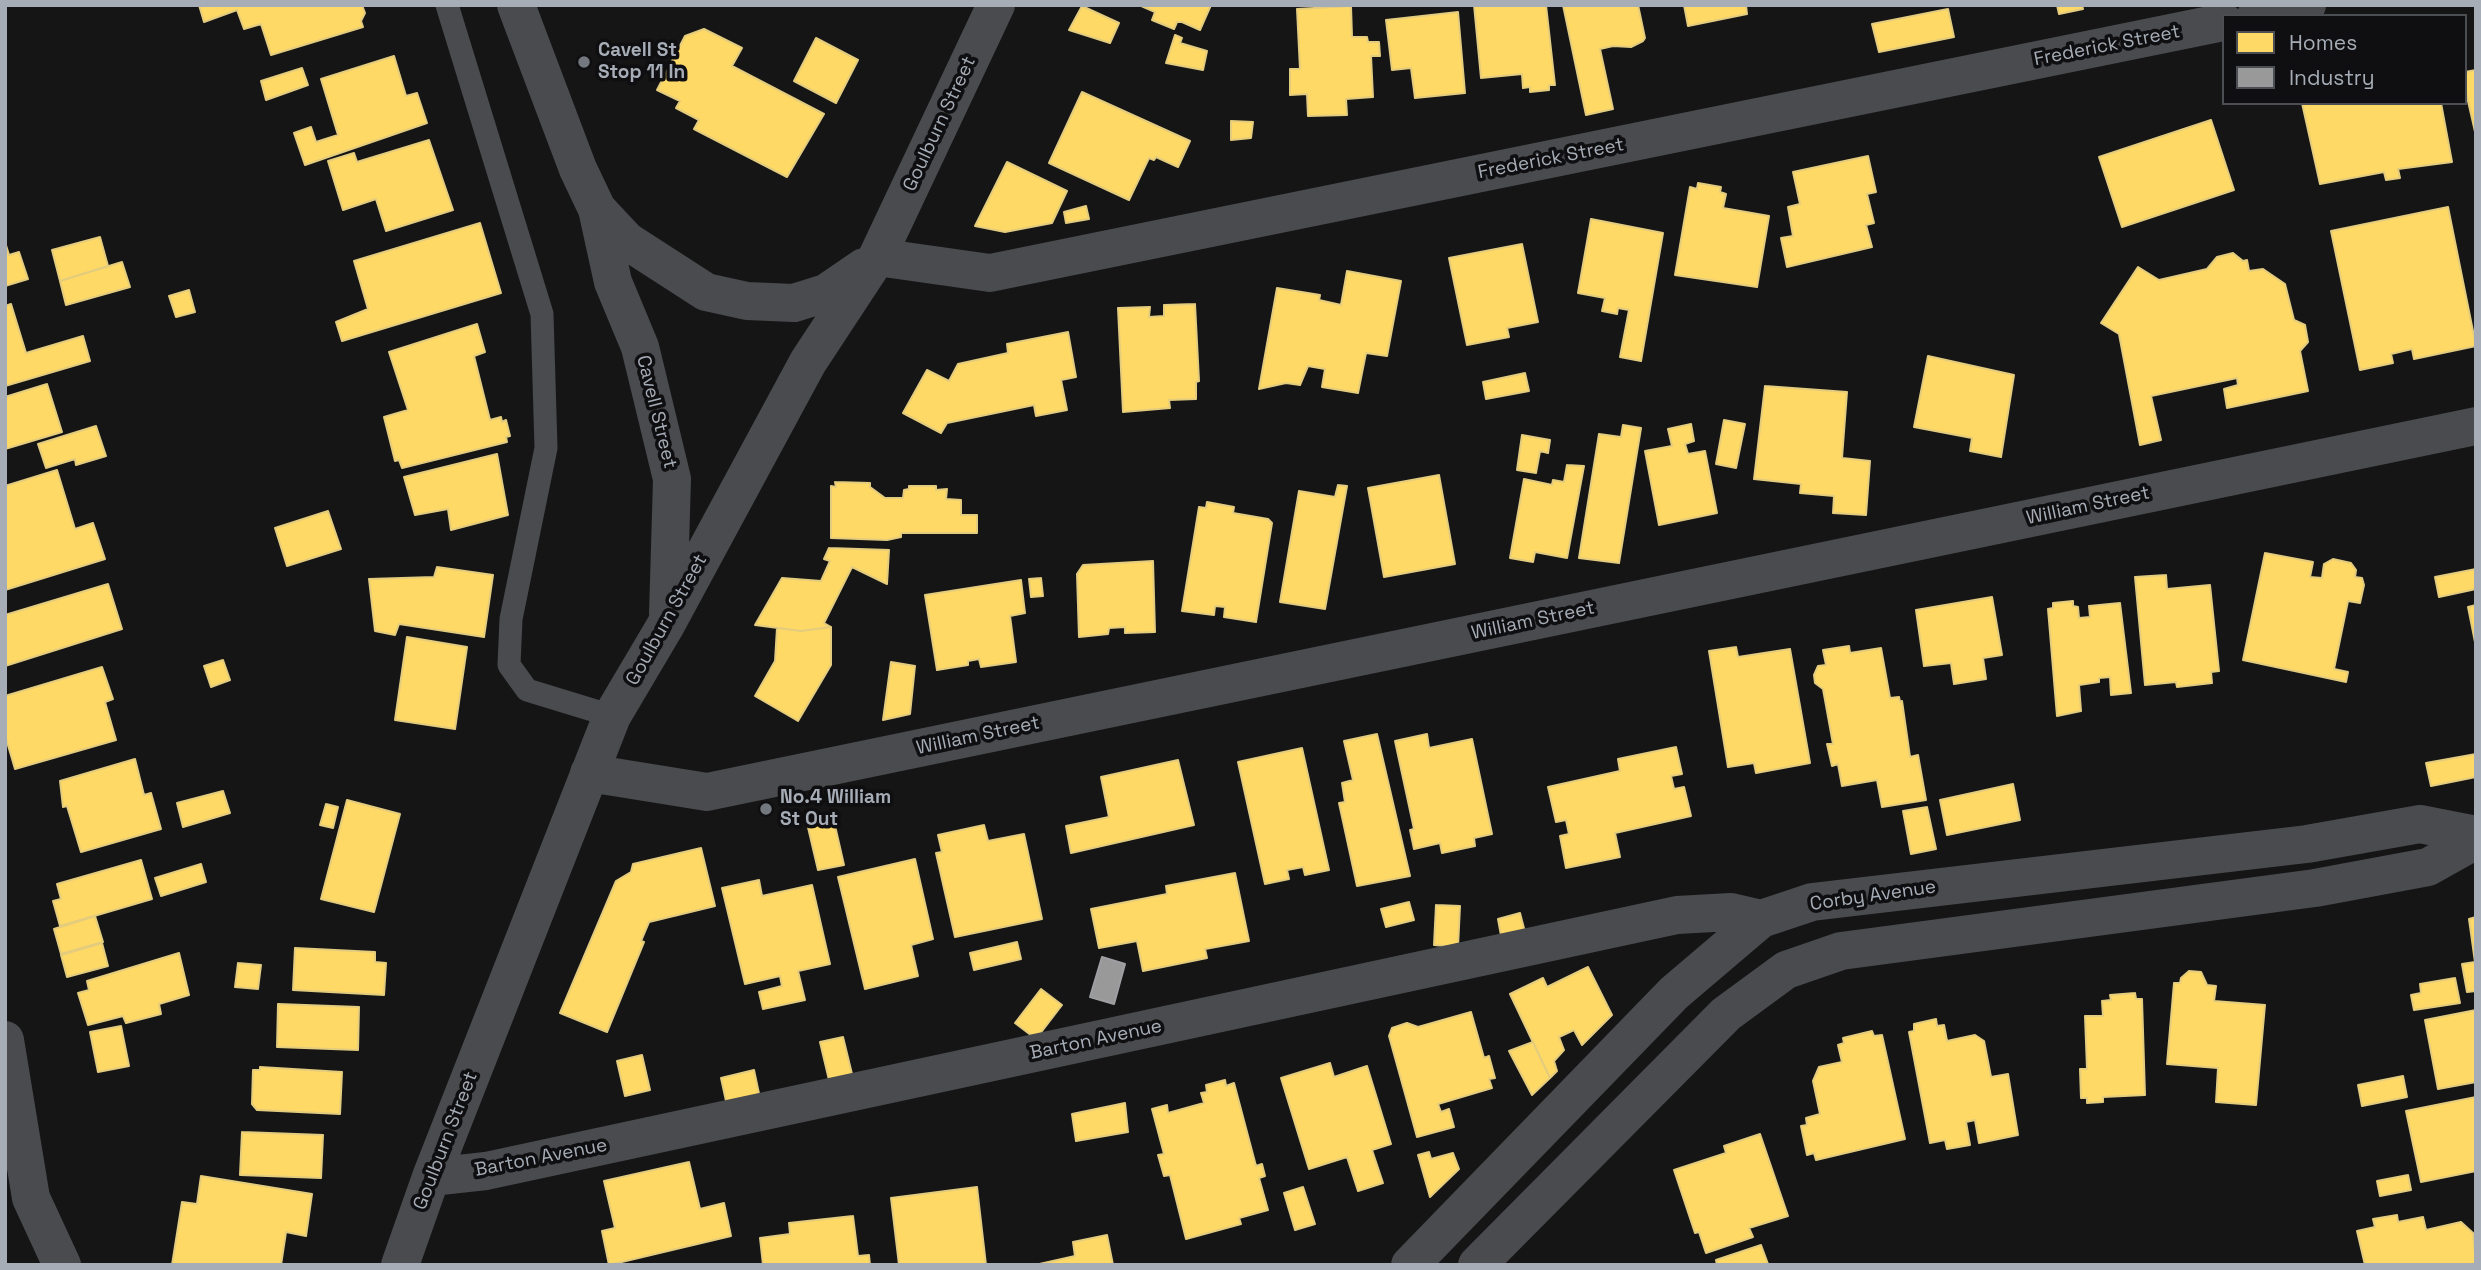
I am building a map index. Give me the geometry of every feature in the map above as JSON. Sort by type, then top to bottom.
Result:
[{"type":"street","name":"Cavell Street","points":[[516,5],[597,209],[613,282],[640,347],[672,478],[667,623]]},
{"type":"street","name":"Goulburn Street","points":[[400,1265],[431,1177],[612,716],[667,623],[808,362],[877,257],[996,5]]},
{"type":"street","points":[[2265,14],[2307,5]]},
{"type":"street","name":"Frederick Street","points":[[877,257],[990,273],[2222,22]]},
{"type":"street","name":"Cavell Street","points":[[597,209],[627,241],[670,271],[706,292],[747,301],[794,303],[826,293],[877,257]]},
{"type":"street","name":"William Street","points":[[589,773],[707,792],[2476,426]]},
{"type":"street","name":"Corby Avenue","points":[[1410,1265],[1674,992],[1761,919],[1812,902],[2307,844],[2420,824],[2476,838]]},
{"type":"street","name":"Corby Avenue","points":[[1477,1265],[1726,1014],[1786,970],[1841,951],[2340,883],[2428,867],[2476,838]]},
{"type":"street","name":"Barton Avenue","points":[[431,1177],[499,1168],[1677,915],[1731,912],[1761,919]]},
{"type":"street","points":[[5,1040],[18,1200],[62,1265]]},
{"type":"lane","points":[[447,5],[542,314],[546,448],[510,619],[509,665],[527,690],[612,716]]},
{"type":"building: Homes","points":[[199,5],[362,5],[365,13],[361,21],[363,27],[271,55],[261,24],[244,29],[237,10],[204,22]]},
{"type":"building: Homes","points":[[1139,5],[1211,5],[1200,30],[1182,22],[1177,22],[1174,29],[1152,20],[1155,12]]},
{"type":"building: Homes","points":[[1474,5],[1546,5],[1555,85],[1549,85],[1549,90],[1530,92],[1530,87],[1523,88],[1522,74],[1481,78]]},
{"type":"building: Homes","points":[[1563,5],[1638,5],[1645,38],[1643,41],[1631,47],[1613,46],[1600,49],[1613,109],[1586,115]]},
{"type":"building: Homes","points":[[1684,5],[1746,5],[1747,14],[1688,26]]},
{"type":"building: Homes","points":[[2057,5],[2082,5],[2083,9],[2059,14]]},
{"type":"building: Homes","points":[[1082,6],[1119,23],[1110,43],[1069,30]]},
{"type":"building: Homes","points":[[1351,6],[1352,37],[1367,37],[1368,42],[1379,42],[1380,56],[1371,56],[1373,97],[1346,99],[1347,115],[1308,116],[1307,94],[1290,95],[1290,69],[1300,69],[1297,9]]},
{"type":"building: Homes","points":[[1948,9],[1954,37],[1879,52],[1872,24]]},
{"type":"building: Homes","points":[[1458,12],[1465,93],[1415,98],[1411,68],[1392,70],[1386,20]]},
{"type":"building: Homes","points":[[704,29],[742,48],[732,66],[824,114],[787,177],[694,129],[699,120],[676,108],[680,101],[657,90],[685,36]]},
{"type":"building: Homes","points":[[1175,35],[1182,38],[1180,43],[1207,51],[1203,70],[1166,63]]},
{"type":"building: Homes","points":[[816,38],[858,60],[836,103],[794,81]]},
{"type":"building: Homes","points":[[394,56],[406,96],[417,93],[427,123],[305,165],[294,133],[311,127],[316,142],[338,135],[321,79]]},
{"type":"building: Homes","points":[[302,68],[308,85],[266,100],[261,81]]},
{"type":"building: Homes","points":[[2476,70],[2476,136],[2467,97],[2467,72]]},
{"type":"building: Homes","points":[[1082,92],[1190,141],[1178,167],[1156,157],[1154,160],[1149,158],[1129,200],[1049,163]]},
{"type":"building: Homes","points":[[2302,105],[2441,105],[2452,162],[2398,169],[2400,178],[2386,180],[2384,172],[2320,184]]},
{"type":"building: Homes","points":[[2211,120],[2234,190],[2122,227],[2099,157]]},
{"type":"building: Homes","points":[[1231,121],[1253,122],[1251,138],[1231,140]]},
{"type":"building: Homes","points":[[429,140],[453,210],[386,231],[376,199],[343,210],[328,161],[354,153],[357,162]]},
{"type":"building: Homes","points":[[1868,156],[1876,192],[1867,194],[1874,223],[1866,225],[1872,247],[1787,267],[1781,238],[1793,236],[1788,207],[1800,204],[1793,172]]},
{"type":"building: Homes","points":[[1007,162],[1067,191],[1052,223],[1005,232],[975,226]]},
{"type":"building: Homes","points":[[1698,183],[1721,187],[1720,192],[1726,194],[1723,208],[1769,216],[1757,287],[1675,275],[1690,187],[1697,189]]},
{"type":"building: Homes","points":[[1086,206],[1089,219],[1066,223],[1064,212]]},
{"type":"building: Homes","points":[[2448,207],[2476,346],[2414,359],[2412,349],[2391,354],[2393,363],[2360,370],[2331,231]]},
{"type":"building: Homes","points":[[1591,219],[1663,233],[1641,361],[1620,357],[1629,310],[1618,308],[1617,314],[1602,311],[1605,298],[1578,293]]},
{"type":"building: Homes","points":[[480,223],[501,293],[342,341],[336,322],[368,309],[354,261]]},
{"type":"building: Homes","points":[[100,237],[108,266],[60,281],[52,250]]},
{"type":"building: Homes","points":[[5,242],[9,255],[19,252],[28,279],[5,286]]},
{"type":"building: Homes","points":[[1522,244],[1538,322],[1507,328],[1509,337],[1467,345],[1449,258]]},
{"type":"building: Homes","points":[[2233,253],[2243,261],[2247,260],[2249,271],[2263,269],[2285,284],[2294,320],[2305,325],[2308,342],[2300,351],[2308,391],[2227,408],[2224,389],[2238,385],[2237,378],[2151,396],[2161,440],[2140,445],[2119,334],[2101,323],[2138,267],[2159,280],[2207,269],[2217,257]]},
{"type":"building: Homes","points":[[122,262],[130,287],[66,305],[60,281]]},
{"type":"building: Homes","points":[[1347,271],[1401,281],[1387,356],[1366,353],[1358,393],[1322,387],[1325,369],[1308,366],[1300,385],[1286,383],[1259,389],[1277,288],[1320,295],[1319,300],[1341,305]]},
{"type":"building: Homes","points":[[189,290],[195,312],[176,317],[169,296]]},
{"type":"building: Homes","points":[[11,304],[26,353],[83,336],[90,361],[5,386],[5,306]]},
{"type":"building: Homes","points":[[1195,304],[1199,381],[1196,382],[1196,399],[1169,400],[1170,408],[1123,412],[1118,308],[1150,307],[1149,317],[1164,316],[1164,305]]},
{"type":"building: Homes","points":[[477,324],[485,352],[474,356],[490,420],[501,417],[502,422],[506,420],[510,436],[506,437],[507,442],[402,468],[399,460],[395,461],[384,417],[408,410],[389,352]]},
{"type":"building: Homes","points":[[1068,332],[1076,377],[1061,380],[1067,410],[1036,416],[1034,405],[947,423],[941,433],[903,413],[927,370],[949,381],[958,364],[1008,353],[1007,344]]},
{"type":"building: Homes","points":[[1928,356],[2014,375],[2001,457],[1970,451],[1972,438],[1914,427]]},
{"type":"building: Homes","points":[[1525,373],[1529,391],[1486,399],[1483,382]]},
{"type":"building: Homes","points":[[47,384],[62,432],[5,449],[5,397]]},
{"type":"building: Homes","points":[[1765,386],[1847,392],[1842,458],[1870,461],[1866,515],[1833,513],[1834,496],[1800,493],[1801,484],[1754,479]]},
{"type":"building: Homes","points":[[1724,420],[1745,424],[1736,468],[1716,464]]},
{"type":"building: Homes","points":[[1691,424],[1694,441],[1685,444],[1688,454],[1705,451],[1717,513],[1659,525],[1645,451],[1672,446],[1668,429]]},
{"type":"building: Homes","points":[[1623,425],[1641,428],[1619,563],[1579,558],[1599,434],[1621,437]]},
{"type":"building: Homes","points":[[96,426],[106,456],[76,465],[75,459],[46,468],[38,444]]},
{"type":"building: Homes","points":[[1522,435],[1550,440],[1548,453],[1540,451],[1536,473],[1517,470]]},
{"type":"building: Homes","points":[[497,454],[508,515],[451,530],[448,509],[415,515],[404,477]]},
{"type":"building: Homes","points":[[1567,465],[1584,466],[1567,558],[1535,552],[1533,562],[1510,558],[1524,479],[1552,485],[1553,480],[1564,482]]},
{"type":"building: Homes","points":[[57,470],[75,529],[93,523],[105,559],[5,590],[5,486]]},
{"type":"building: Homes","points":[[1439,475],[1455,564],[1384,577],[1368,488]]},
{"type":"building: Homes","points":[[835,482],[870,483],[870,487],[885,498],[903,498],[904,490],[909,489],[909,486],[936,486],[936,490],[947,489],[946,499],[961,500],[961,515],[977,515],[977,533],[901,533],[901,537],[887,540],[831,538],[831,486],[836,487]]},
{"type":"building: Homes","points":[[1338,485],[1347,486],[1325,609],[1280,602],[1299,491],[1335,497]]},
{"type":"building: Homes","points":[[1207,502],[1234,507],[1233,513],[1268,519],[1272,523],[1256,622],[1224,617],[1225,607],[1215,606],[1214,615],[1182,611],[1199,507],[1206,508]]},
{"type":"building: Homes","points":[[328,511],[341,549],[287,566],[275,528]]},
{"type":"building: Homes","points":[[829,548],[889,550],[887,584],[852,567],[824,623],[831,627],[801,631],[755,625],[782,578],[821,581],[830,561],[824,559]]},
{"type":"building: Homes","points":[[2265,553],[2313,562],[2310,577],[2322,578],[2324,564],[2333,559],[2351,563],[2356,570],[2355,577],[2362,578],[2364,585],[2360,603],[2348,601],[2334,669],[2348,672],[2346,682],[2243,660]]},
{"type":"building: Homes","points":[[1153,561],[1155,632],[1125,633],[1125,627],[1109,628],[1108,634],[1079,637],[1077,574],[1083,565]]},
{"type":"building: Homes","points":[[437,567],[493,575],[484,637],[399,624],[395,635],[375,631],[369,579],[434,577]]},
{"type":"building: Homes","points":[[2476,569],[2476,589],[2439,597],[2435,577]]},
{"type":"building: Homes","points":[[2166,575],[2167,589],[2210,585],[2219,671],[2211,672],[2212,683],[2177,687],[2176,682],[2145,685],[2135,577]]},
{"type":"building: Homes","points":[[1041,578],[1043,596],[1031,597],[1029,579]]},
{"type":"building: Homes","points":[[1021,580],[1025,613],[1010,616],[1016,662],[981,667],[979,659],[968,661],[968,665],[937,670],[925,595]]},
{"type":"building: Homes","points":[[108,584],[122,629],[5,666],[5,615]]},
{"type":"building: Homes","points":[[1992,597],[2002,655],[1983,658],[1986,679],[1954,684],[1951,663],[1924,666],[1916,610]]},
{"type":"building: Homes","points":[[2073,601],[2073,606],[2078,607],[2079,618],[2090,617],[2089,606],[2120,603],[2131,693],[2111,695],[2110,677],[2099,678],[2099,682],[2079,685],[2081,711],[2057,716],[2048,609],[2053,608],[2053,603]]},
{"type":"building: Homes","points":[[2476,605],[2476,647],[2468,607]]},
{"type":"building: Homes","points":[[831,627],[831,665],[798,721],[755,696],[775,661],[777,628],[801,631]]},
{"type":"building: Homes","points":[[407,637],[467,647],[455,729],[395,720]]},
{"type":"building: Homes","points":[[1849,646],[1850,653],[1881,648],[1890,698],[1899,697],[1900,702],[1902,701],[1910,757],[1918,755],[1926,800],[1882,807],[1877,780],[1842,786],[1838,764],[1832,766],[1827,744],[1833,744],[1823,689],[1815,683],[1814,675],[1818,666],[1826,665],[1823,650]]},
{"type":"building: Homes","points":[[1736,647],[1738,657],[1790,649],[1810,763],[1756,773],[1754,763],[1728,767],[1709,651]]},
{"type":"building: Homes","points":[[223,660],[230,680],[211,687],[204,666]]},
{"type":"building: Homes","points":[[891,662],[915,666],[910,714],[883,720]]},
{"type":"building: Homes","points":[[102,667],[113,699],[105,702],[116,740],[15,769],[5,735],[5,696]]},
{"type":"building: Homes","points":[[1377,734],[1410,876],[1357,886],[1339,803],[1345,802],[1342,783],[1353,780],[1344,741]]},
{"type":"building: Homes","points":[[1427,734],[1429,748],[1472,739],[1492,834],[1474,838],[1475,846],[1442,853],[1440,843],[1414,849],[1410,830],[1414,829],[1395,741]]},
{"type":"building: Homes","points":[[1676,747],[1682,774],[1671,776],[1674,789],[1684,787],[1691,816],[1615,833],[1620,857],[1566,868],[1560,836],[1569,834],[1566,820],[1556,822],[1548,787],[1620,771],[1618,759]]},
{"type":"building: Homes","points":[[1302,748],[1329,870],[1305,875],[1303,867],[1287,870],[1289,879],[1265,884],[1238,762]]},
{"type":"building: Homes","points":[[2476,754],[2476,777],[2431,786],[2426,763]]},
{"type":"building: Homes","points":[[135,759],[144,795],[151,793],[161,829],[81,852],[67,806],[63,807],[60,781]]},
{"type":"building: Homes","points":[[1178,760],[1194,825],[1071,853],[1066,826],[1109,817],[1101,777]]},
{"type":"building: Homes","points":[[2013,784],[2020,820],[1947,835],[1940,800]]},
{"type":"building: Homes","points":[[223,791],[230,813],[183,827],[177,803]]},
{"type":"building: Homes","points":[[347,800],[400,814],[374,912],[321,899]]},
{"type":"building: Homes","points":[[326,804],[338,807],[333,828],[320,825]]},
{"type":"building: Homes","points":[[1927,807],[1936,849],[1911,854],[1903,811]]},
{"type":"building: Homes","points":[[833,817],[844,865],[818,870],[807,823]]},
{"type":"building: Homes","points":[[984,825],[988,841],[1024,834],[1042,919],[955,937],[936,853],[942,852],[938,835]]},
{"type":"building: Homes","points":[[701,848],[715,906],[649,922],[641,941],[644,942],[607,1032],[560,1013],[616,881],[631,872],[633,864]]},
{"type":"building: Homes","points":[[915,859],[933,939],[911,945],[918,976],[865,989],[838,877]]},
{"type":"building: Homes","points":[[141,860],[152,899],[60,926],[53,901],[61,899],[57,884]]},
{"type":"building: Homes","points":[[201,864],[206,882],[161,896],[155,878]]},
{"type":"building: Homes","points":[[1235,873],[1249,941],[1205,949],[1207,958],[1143,971],[1137,941],[1099,948],[1091,909],[1167,894],[1166,886]]},
{"type":"building: Homes","points":[[759,880],[762,896],[812,885],[830,964],[798,971],[805,1000],[763,1009],[759,992],[782,986],[780,976],[745,984],[722,888]]},
{"type":"building: Homes","points":[[1409,902],[1414,920],[1386,927],[1381,909]]},
{"type":"building: Homes","points":[[1436,905],[1460,906],[1458,947],[1434,945]]},
{"type":"building: Homes","points":[[1520,913],[1526,936],[1502,941],[1498,919]]},
{"type":"building: Homes","points":[[95,916],[103,942],[61,954],[54,929]]},
{"type":"building: Homes","points":[[2476,917],[2476,991],[2467,992],[2462,964],[2475,962],[2469,919]]},
{"type":"building: Homes","points":[[1017,942],[1021,959],[974,970],[970,953]]},
{"type":"building: Homes","points":[[102,943],[108,966],[67,977],[61,955]]},
{"type":"building: Homes","points":[[295,948],[375,952],[375,962],[386,963],[384,995],[293,990]]},
{"type":"building: Homes","points":[[179,953],[189,995],[159,1004],[161,1014],[126,1023],[123,1016],[88,1025],[78,993],[89,990],[87,981]]},
{"type":"building: Homes","points":[[238,963],[261,965],[258,989],[235,987]]},
{"type":"building: Homes","points":[[1588,967],[1612,1015],[1582,1045],[1574,1030],[1559,1037],[1564,1050],[1554,1061],[1557,1071],[1550,1078],[1510,994],[1543,978],[1547,987]]},
{"type":"building: Homes","points":[[2189,971],[2201,972],[2207,985],[2216,986],[2214,1001],[2265,1005],[2256,1105],[2216,1102],[2218,1068],[2167,1064],[2174,983],[2180,983],[2181,978]]},
{"type":"building: Homes","points":[[2455,978],[2460,1003],[2414,1010],[2411,995],[2421,993],[2420,984]]},
{"type":"building: Homes","points":[[1041,989],[1062,1005],[1036,1039],[1015,1023]]},
{"type":"building: Homes","points":[[2135,993],[2136,999],[2142,999],[2145,1095],[2103,1097],[2103,1102],[2087,1103],[2087,1098],[2081,1098],[2080,1069],[2087,1069],[2085,1016],[2103,1016],[2102,1001],[2111,1000],[2110,995]]},
{"type":"building: Homes","points":[[278,1004],[359,1007],[358,1050],[277,1047]]},
{"type":"building: Homes","points":[[2476,1010],[2476,1082],[2438,1089],[2425,1020]]},
{"type":"building: Homes","points":[[1471,1012],[1484,1058],[1489,1056],[1495,1078],[1489,1079],[1492,1088],[1438,1104],[1441,1112],[1449,1109],[1454,1127],[1417,1137],[1389,1036],[1392,1028],[1407,1023],[1418,1027]]},
{"type":"building: Homes","points":[[1936,1019],[1937,1026],[1944,1025],[1947,1041],[1975,1035],[1984,1041],[1991,1077],[2008,1074],[2018,1135],[1979,1143],[1975,1120],[1966,1122],[1970,1145],[1947,1149],[1945,1140],[1930,1143],[1909,1032],[1914,1031],[1914,1024]]},
{"type":"building: Homes","points":[[121,1026],[129,1066],[98,1072],[90,1032]]},
{"type":"building: Homes","points":[[1872,1031],[1874,1036],[1882,1035],[1905,1139],[1816,1160],[1814,1153],[1807,1155],[1801,1126],[1807,1125],[1806,1118],[1820,1114],[1813,1081],[1819,1067],[1842,1062],[1838,1045],[1844,1043],[1843,1038]]},
{"type":"building: Homes","points":[[843,1037],[852,1074],[829,1080],[820,1042]]},
{"type":"building: Homes","points":[[1533,1042],[1550,1078],[1532,1095],[1509,1051]]},
{"type":"building: Homes","points":[[642,1055],[650,1090],[625,1096],[617,1061]]},
{"type":"building: Homes","points":[[1330,1063],[1334,1077],[1367,1066],[1391,1144],[1372,1150],[1383,1183],[1358,1191],[1347,1157],[1309,1169],[1281,1078]]},
{"type":"building: Homes","points":[[260,1067],[342,1072],[340,1114],[257,1110],[252,1104],[253,1070],[260,1070]]},
{"type":"building: Homes","points":[[754,1070],[761,1103],[728,1110],[721,1078]]},
{"type":"building: Homes","points":[[2403,1076],[2407,1097],[2362,1106],[2358,1085]]},
{"type":"building: Homes","points":[[1225,1080],[1226,1086],[1234,1083],[1256,1166],[1262,1164],[1265,1176],[1259,1178],[1268,1210],[1239,1218],[1241,1224],[1186,1239],[1170,1175],[1164,1176],[1158,1155],[1164,1154],[1152,1109],[1167,1105],[1168,1113],[1204,1103],[1201,1093],[1207,1092],[1206,1085]]},
{"type":"building: Homes","points":[[2476,1097],[2476,1171],[2421,1182],[2406,1111]]},
{"type":"building: Homes","points":[[1125,1103],[1128,1132],[1076,1141],[1072,1114]]},
{"type":"building: Homes","points":[[242,1132],[323,1135],[321,1178],[240,1175]]},
{"type":"building: Homes","points":[[1760,1134],[1788,1216],[1749,1228],[1753,1237],[1706,1253],[1699,1232],[1695,1233],[1674,1170],[1726,1153],[1724,1146]]},
{"type":"building: Homes","points":[[1429,1152],[1431,1159],[1453,1153],[1459,1169],[1430,1197],[1418,1155]]},
{"type":"building: Homes","points":[[689,1162],[700,1209],[724,1203],[731,1236],[609,1265],[602,1231],[615,1228],[604,1181]]},
{"type":"building: Homes","points":[[2408,1175],[2411,1190],[2380,1196],[2377,1181]]},
{"type":"building: Homes","points":[[201,1176],[312,1194],[306,1236],[286,1232],[281,1265],[172,1265],[182,1202],[197,1204]]},
{"type":"building: Homes","points":[[977,1187],[986,1265],[899,1265],[891,1198]]},
{"type":"building: Homes","points":[[1303,1187],[1315,1224],[1295,1230],[1284,1193]]},
{"type":"building: Homes","points":[[2397,1215],[2398,1222],[2423,1217],[2426,1230],[2461,1222],[2473,1233],[2476,1265],[2365,1265],[2357,1231],[2375,1227],[2373,1219]]},
{"type":"building: Homes","points":[[853,1216],[858,1256],[869,1255],[870,1265],[763,1265],[760,1238],[790,1234],[789,1223]]},
{"type":"building: Homes","points":[[1107,1235],[1113,1265],[1035,1265],[1075,1256],[1073,1242]]},
{"type":"building: Homes","points":[[1761,1245],[1768,1264],[1717,1265],[1716,1260]]},
{"type":"building: Industry","points":[[1102,957],[1125,964],[1114,1004],[1090,997]]},
{"type":"place","name":"Cavell St Stop 11 In","points":[[584,62]]},
{"type":"place","name":"No.4 William St Out","points":[[766,809]]}]
